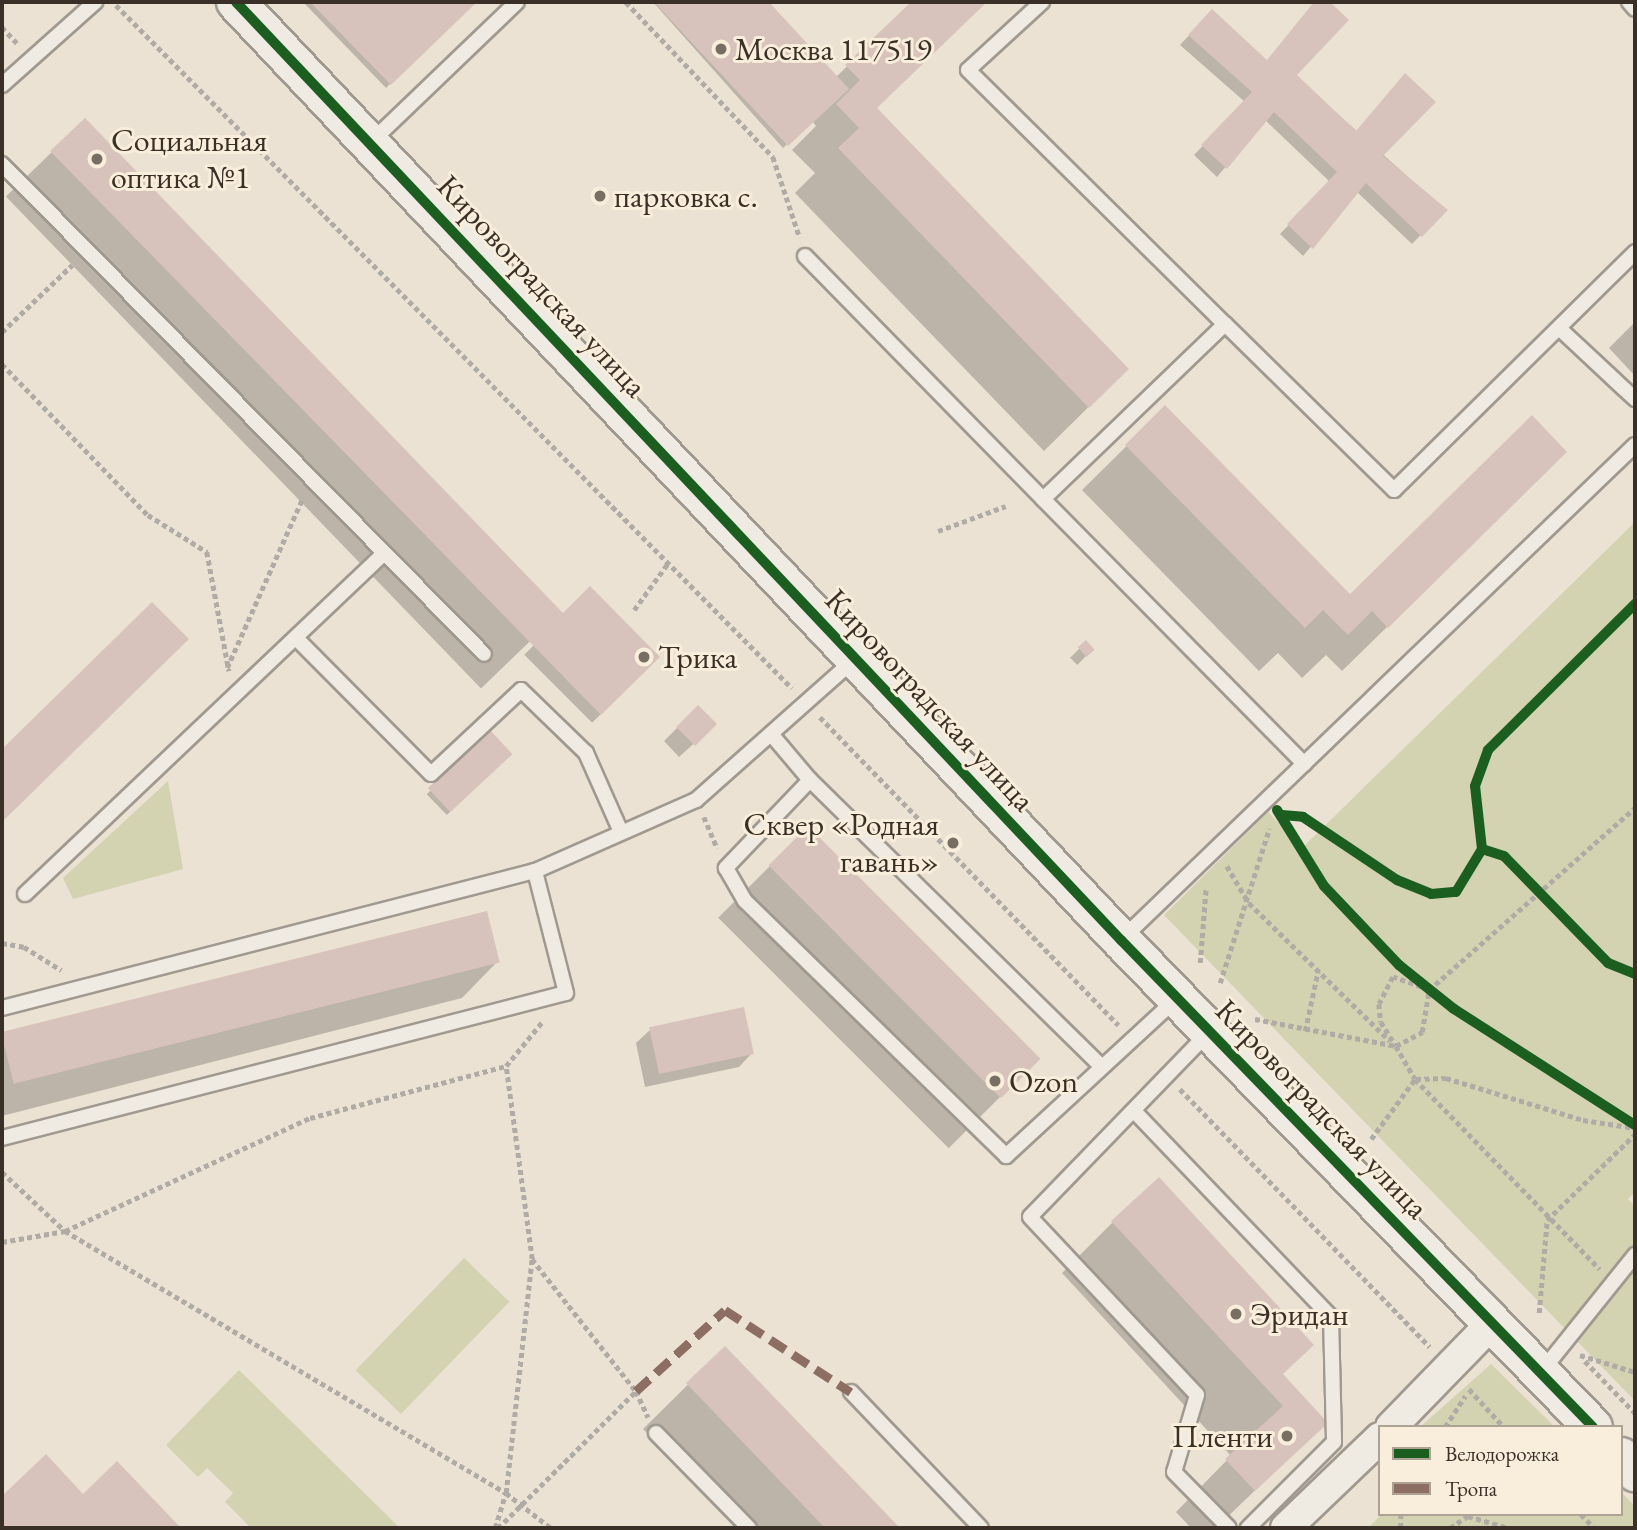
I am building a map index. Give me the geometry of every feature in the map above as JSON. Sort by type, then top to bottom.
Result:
[{"type":"street","name":"Кировоградская улица","points":[[236,2],[371,142],[1121,940],[1591,1425]]},
{"type":"street","points":[[1393,1425],[1451,1369],[1492,1322]]},
{"type":"street","points":[[1286,1528],[1378,1440]]},
{"type":"street","points":[[1623,1459],[1635,1472]]},
{"type":"lane","points":[[2,85],[95,2]]},
{"type":"lane","points":[[371,142],[517,2]]},
{"type":"lane","points":[[1042,2],[968,70],[1394,490],[1635,252]]},
{"type":"lane","points":[[1629,2],[1635,9]]},
{"type":"lane","points":[[2,164],[310,482],[484,654]]},
{"type":"lane","points":[[805,257],[1304,765]]},
{"type":"lane","points":[[1043,499],[1225,324]]},
{"type":"lane","points":[[1560,329],[1635,399]]},
{"type":"lane","points":[[1121,940],[1635,445]]},
{"type":"lane","points":[[25,894],[297,639],[382,555]]},
{"type":"lane","points":[[297,639],[431,774],[521,690],[586,754],[621,832]]},
{"type":"lane","points":[[2,1008],[535,871],[696,800],[808,705],[855,659]]},
{"type":"lane","points":[[772,736],[810,780],[1100,1065]]},
{"type":"lane","points":[[810,780],[726,868],[745,901],[1006,1156],[1100,1065],[1177,998]]},
{"type":"lane","points":[[2,1138],[566,993],[535,871]]},
{"type":"lane","points":[[1210,1031],[1170,1079],[1030,1217],[1197,1395],[1174,1472],[1229,1528]]},
{"type":"lane","points":[[1136,1113],[1331,1317],[1334,1442],[1248,1528]]},
{"type":"lane","points":[[1541,1372],[1635,1255]]},
{"type":"lane","points":[[851,1392],[981,1528]]},
{"type":"lane","points":[[656,1433],[749,1528]]},
{"type":"path","points":[[113,2],[808,705],[1131,1038]]},
{"type":"path","points":[[626,2],[773,157],[805,257]]},
{"type":"path","points":[[2,332],[86,251]]},
{"type":"path","points":[[2,364],[148,515],[207,552],[226,669],[244,688]]},
{"type":"path","points":[[226,669],[310,482]]},
{"type":"path","points":[[938,531],[1006,506]]},
{"type":"path","points":[[634,610],[668,563]]},
{"type":"path","points":[[1220,983],[1249,903],[1280,788]]},
{"type":"path","points":[[696,800],[726,868]]},
{"type":"path","points":[[1255,1019],[1306,1031],[1396,1046],[1422,1032],[1429,990],[1540,899],[1635,808]]},
{"type":"path","points":[[1212,854],[1249,903],[1396,1046]]},
{"type":"path","points":[[1200,962],[1212,854]]},
{"type":"path","points":[[1529,886],[1540,899]]},
{"type":"path","points":[[2,943],[24,947],[86,986]]},
{"type":"path","points":[[1399,965],[1446,1003]]},
{"type":"path","points":[[1306,1031],[1318,971]]},
{"type":"path","points":[[1429,990],[1394,977],[1382,991],[1381,1021],[1415,1079],[1520,1181],[1547,1220],[1614,1280]]},
{"type":"path","points":[[2,1242],[65,1231],[310,1118],[506,1066],[566,993]]},
{"type":"path","points":[[496,1528],[506,1493],[532,1259],[506,1066]]},
{"type":"path","points":[[1415,1079],[1446,1078],[1583,1120],[1635,1126]]},
{"type":"path","points":[[1170,1079],[1451,1369]]},
{"type":"path","points":[[1371,1139],[1415,1079]]},
{"type":"path","points":[[1614,1110],[1635,1126]]},
{"type":"path","points":[[1539,1313],[1547,1220],[1635,1134]]},
{"type":"path","points":[[2,1172],[65,1231],[523,1503],[551,1528]]},
{"type":"path","points":[[532,1259],[636,1391],[656,1433]]},
{"type":"path","points":[[1566,1341],[1635,1413]]},
{"type":"path","points":[[1583,1359],[1635,1372]]},
{"type":"path","points":[[1446,1425],[1470,1389],[1502,1425]]},
{"type":"path","points":[[496,1528],[636,1391]]},
{"type":"path","points":[[1450,1528],[1468,1516],[1508,1528]]},
{"type":"green space","points":[[1635,522],[1635,1192],[1628,1199],[1635,1206],[1635,1401],[1164,915],[1268,812],[1303,847]]},
{"type":"green space","points":[[168,781],[183,869],[73,899],[63,878]]},
{"type":"green space","points":[[464,1258],[509,1302],[401,1414],[356,1370]]},
{"type":"green space","points":[[1491,1364],[1553,1425],[1422,1425]]},
{"type":"green space","points":[[239,1370],[400,1528],[251,1528],[225,1502],[233,1493],[207,1468],[198,1477],[166,1445]]},
{"type":"green space","points":[[1623,1494],[1635,1506],[1635,1528],[1368,1528],[1380,1516],[1623,1516]]},
{"type":"building","points":[[310,2],[477,2],[391,85]]},
{"type":"building","points":[[654,2],[769,2],[849,89],[788,146]]},
{"type":"building","points":[[911,2],[987,2],[877,108],[1129,369],[1089,408],[838,148],[859,128],[836,104],[860,80],[845,65]]},
{"type":"building","points":[[1314,2],[1330,2],[1349,20],[1297,75],[1356,131],[1405,73],[1436,102],[1383,156],[1448,210],[1422,237],[1366,183],[1313,249],[1287,224],[1337,172],[1274,112],[1227,169],[1201,145],[1252,92],[1188,35],[1212,9],[1267,60]]},
{"type":"building","points":[[85,118],[563,613],[590,586],[660,657],[601,715],[50,151]]},
{"type":"building","points":[[1165,405],[1350,594],[1532,415],[1567,452],[1388,628],[1372,611],[1348,635],[1323,610],[1305,628],[1125,445]]},
{"type":"building","points":[[152,602],[189,639],[2,822],[2,749]]},
{"type":"building","points":[[1086,640],[1095,650],[1087,657],[1078,647]]},
{"type":"building","points":[[698,705],[717,724],[695,746],[676,727]]},
{"type":"building","points":[[490,730],[513,754],[450,812],[428,788]]},
{"type":"building","points":[[808,826],[1041,1059],[1001,1098],[768,866]]},
{"type":"building","points":[[487,911],[500,962],[14,1084],[2,1032]]},
{"type":"building","points":[[744,1007],[754,1054],[659,1074],[649,1027]]},
{"type":"building","points":[[1159,1177],[1314,1345],[1283,1374],[1328,1423],[1255,1491],[1225,1459],[1283,1406],[1111,1221]]},
{"type":"building","points":[[725,1346],[900,1528],[825,1528],[686,1383]]},
{"type":"building","points":[[46,1454],[83,1494],[117,1461],[181,1528],[2,1528],[2,1496]]},
{"type":"marked path","points":[[636,1391],[725,1310],[851,1392]]},
{"type":"cycle path","points":[[236,2],[1121,940],[1591,1425]]},
{"type":"cycle path","points":[[1282,815],[1303,817],[1397,880],[1431,894],[1456,892],[1482,849],[1475,786],[1488,750],[1635,604]]},
{"type":"cycle path","points":[[1277,810],[1324,886],[1399,965],[1454,1009],[1635,1125]]},
{"type":"cycle path","points":[[1482,849],[1504,856],[1608,963],[1635,974]]},
{"type":"place","name":"Москва 117519","points":[[721,49]]},
{"type":"place","name":"Социальная оптика №1","points":[[97,159]]},
{"type":"place","name":"парковка с.","points":[[600,196]]},
{"type":"place","name":"Трика","points":[[644,657]]},
{"type":"place","name":"Сквер «Родная гавань»","points":[[953,843]]},
{"type":"place","name":"Ozon","points":[[995,1081]]},
{"type":"place","name":"Эридан","points":[[1236,1314]]},
{"type":"place","name":"Пленти","points":[[1287,1436]]}]
